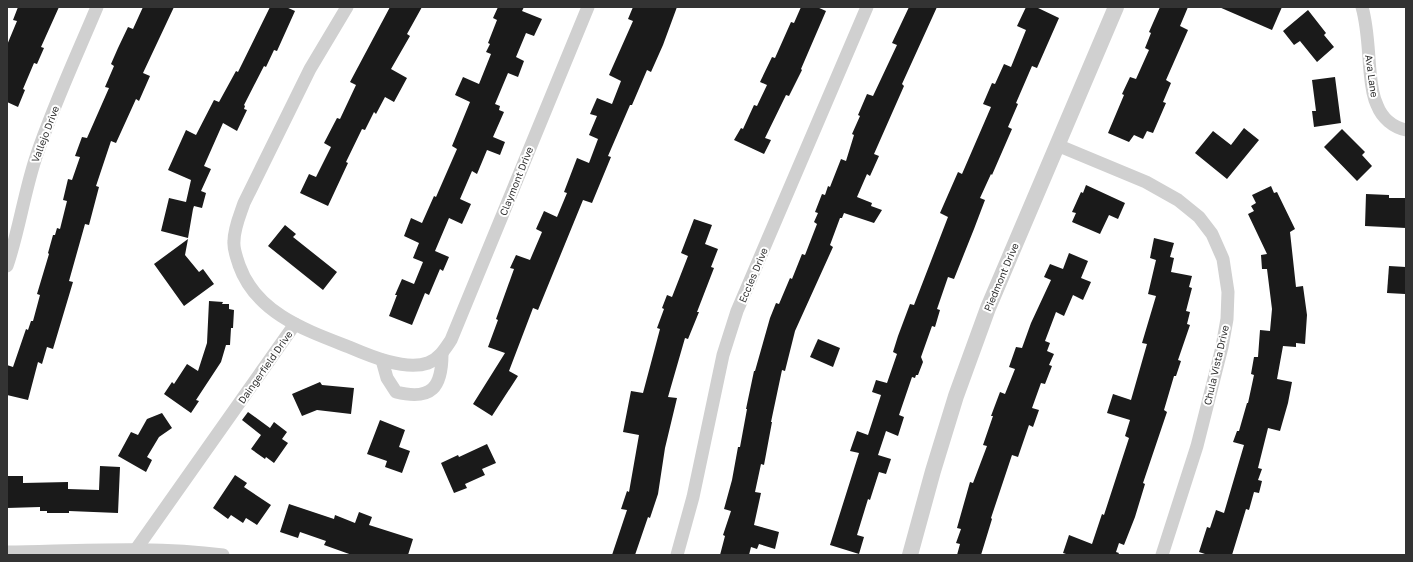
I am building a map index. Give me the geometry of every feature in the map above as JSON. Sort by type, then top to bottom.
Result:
[{"type":"street","name":"Vallejo Drive","points":[[7,266],[12,252],[27,186],[36,156],[97,7]]},
{"type":"street","name":"Daingerfield Drive","points":[[133,553],[295,324],[273,311],[255,294],[242,274],[236,256],[234,241],[238,221],[244,203],[310,69],[347,7]]},
{"type":"street","name":"Claymont Drive","points":[[295,324],[328,339],[382,360],[417,365],[428,363],[442,354],[451,340],[588,7]]},
{"type":"street","name":"Eccles Drive","points":[[677,555],[693,497],[723,355],[737,311],[867,7]]},
{"type":"street","name":"Piedmont Drive","points":[[910,555],[933,471],[956,396],[988,308],[1116,7]]},
{"type":"street","name":"Ava Lane","points":[[1362,7],[1365,20],[1372,89],[1377,105],[1386,120],[1399,128],[1406,130]]},
{"type":"street","name":"Chula Vista Drive","points":[[1057,144],[1146,182],[1178,200],[1199,217],[1212,234],[1223,259],[1228,292],[1227,319],[1222,347],[1197,446],[1162,555]]},
{"type":"street","name":"Claymont Drive","points":[[382,360],[387,378],[396,392],[420,394],[432,390],[440,381],[442,354]]},
{"type":"street","points":[[7,552],[201,552],[223,555]]},
{"type":"building","points":[[18,7],[59,7],[41,47],[44,48],[37,64],[34,63],[23,89],[25,90],[18,107],[7,102],[7,45],[17,21],[13,20]]},
{"type":"building","points":[[143,7],[174,7],[143,73],[150,76],[139,101],[136,99],[116,143],[111,141],[96,186],[99,187],[89,225],[85,224],[69,281],[73,282],[53,349],[47,347],[42,364],[38,362],[28,400],[7,395],[7,365],[13,367],[26,329],[28,330],[31,321],[33,321],[40,295],[37,294],[53,235],[55,235],[57,228],[60,229],[67,201],[63,200],[68,179],[72,180],[80,157],[75,156],[82,137],[87,138],[109,88],[105,87],[114,66],[111,64],[118,48],[128,27],[133,29]]},
{"type":"building","points":[[270,7],[286,7],[295,11],[277,51],[274,50],[266,67],[264,66],[244,105],[244,109],[247,110],[237,131],[223,123],[204,166],[211,169],[201,191],[206,193],[202,208],[194,206],[188,238],[161,231],[169,198],[186,202],[191,180],[168,170],[186,130],[196,135],[214,100],[219,102],[236,71],[238,72]]},
{"type":"building","points":[[390,7],[422,7],[407,34],[410,36],[391,69],[407,78],[394,102],[385,97],[376,114],[374,112],[365,130],[362,129],[346,162],[348,163],[328,206],[300,193],[309,174],[316,177],[331,147],[324,143],[337,118],[340,119],[356,85],[350,82]]},
{"type":"building","points":[[498,7],[524,7],[522,11],[542,19],[534,36],[526,33],[516,57],[524,61],[518,77],[508,73],[495,104],[500,106],[499,110],[504,112],[493,137],[505,142],[500,155],[487,150],[477,174],[472,171],[460,199],[471,204],[462,224],[449,218],[435,251],[449,257],[443,271],[440,269],[429,295],[425,293],[412,325],[389,316],[397,295],[395,295],[402,279],[414,284],[423,262],[413,258],[419,243],[404,236],[411,218],[422,223],[434,196],[436,197],[457,149],[452,146],[470,102],[455,95],[463,77],[479,84],[491,54],[486,52],[497,20],[493,18]]},
{"type":"building","points":[[633,7],[677,7],[651,72],[647,70],[632,105],[630,105],[608,156],[611,157],[592,203],[583,200],[538,310],[533,308],[509,371],[518,376],[492,416],[473,404],[505,353],[488,347],[498,320],[496,319],[514,269],[510,268],[516,255],[530,260],[542,232],[536,229],[544,211],[557,217],[567,193],[564,192],[577,158],[589,163],[598,139],[589,135],[597,116],[590,114],[597,98],[612,104],[621,81],[609,75],[633,21],[628,19]]},
{"type":"building","points":[[801,7],[817,7],[826,11],[801,69],[802,70],[789,96],[786,95],[765,138],[771,140],[764,154],[734,140],[741,128],[743,129],[754,105],[757,106],[767,85],[760,82],[772,57],[775,58],[791,22],[794,23]]},
{"type":"building","points":[[909,7],[937,7],[902,84],[904,86],[874,154],[879,156],[870,176],[867,174],[857,197],[872,203],[871,206],[882,210],[874,223],[844,213],[842,218],[840,218],[830,245],[833,247],[795,331],[785,371],[782,370],[764,465],[761,464],[755,492],[761,493],[754,525],[779,532],[775,549],[759,544],[757,549],[751,547],[749,555],[720,555],[725,536],[723,535],[731,511],[724,509],[732,480],[738,447],[740,447],[754,371],[770,318],[776,303],[779,304],[790,278],[792,279],[802,254],[805,255],[817,224],[814,222],[818,213],[815,212],[822,194],[825,195],[828,186],[830,187],[841,159],[846,161],[854,135],[852,134],[860,116],[858,115],[867,94],[873,96],[897,45],[892,43]]},
{"type":"building","points":[[1026,7],[1036,7],[1059,18],[1037,68],[1032,66],[1016,103],[1018,104],[1008,127],[1012,129],[992,175],[991,174],[980,198],[985,200],[954,279],[948,277],[937,309],[940,310],[935,327],[932,326],[921,357],[923,362],[918,375],[916,375],[915,378],[912,377],[899,415],[904,417],[898,436],[886,431],[878,455],[891,459],[886,474],[879,472],[870,500],[868,499],[857,535],[864,537],[859,554],[830,545],[859,453],[850,451],[857,431],[868,435],[881,395],[872,392],[876,380],[887,383],[897,354],[893,352],[898,336],[910,304],[914,305],[948,217],[940,213],[958,172],[962,174],[991,107],[983,104],[992,83],[995,84],[1004,64],[1011,67],[1026,30],[1017,26]]},
{"type":"building","points":[[1160,7],[1188,7],[1180,26],[1188,30],[1166,80],[1171,83],[1163,102],[1166,103],[1153,133],[1147,131],[1143,139],[1134,135],[1129,142],[1108,133],[1124,95],[1122,94],[1130,77],[1136,79],[1149,50],[1145,48],[1151,33],[1149,32]]},
{"type":"building","points":[[1219,7],[1282,7],[1272,30]]},
{"type":"building","points":[[1308,10],[1326,33],[1324,35],[1334,47],[1317,62],[1300,41],[1294,45],[1283,31]]},
{"type":"building","points":[[1335,77],[1341,123],[1314,127],[1312,111],[1316,111],[1312,80]]},
{"type":"building","points":[[1244,128],[1259,140],[1227,179],[1195,153],[1213,131],[1231,145]]},
{"type":"building","points":[[1342,129],[1365,152],[1362,155],[1372,166],[1357,181],[1324,147]]},
{"type":"building","points":[[1086,185],[1125,203],[1118,219],[1109,215],[1100,234],[1072,222],[1076,213],[1072,212],[1081,192],[1083,193]]},
{"type":"building","points":[[1271,186],[1274,193],[1277,192],[1295,229],[1290,232],[1296,287],[1303,286],[1307,315],[1305,344],[1296,343],[1296,347],[1283,346],[1277,379],[1292,382],[1288,403],[1280,431],[1268,428],[1258,468],[1262,469],[1258,480],[1262,481],[1259,493],[1254,492],[1249,510],[1246,509],[1232,555],[1208,555],[1199,552],[1207,527],[1210,528],[1216,510],[1224,513],[1244,445],[1233,442],[1237,431],[1239,431],[1248,403],[1254,375],[1251,374],[1254,357],[1258,357],[1260,330],[1270,331],[1272,309],[1267,269],[1262,269],[1261,255],[1267,254],[1248,214],[1254,211],[1251,206],[1256,203],[1252,195]]},
{"type":"building","points":[[1366,194],[1389,195],[1389,198],[1406,198],[1406,228],[1365,226]]},
{"type":"building","points":[[694,219],[712,225],[705,244],[718,249],[711,267],[714,268],[688,339],[685,338],[668,397],[677,398],[665,448],[658,494],[650,518],[648,517],[635,555],[612,555],[627,510],[621,509],[627,491],[629,492],[639,435],[623,432],[631,391],[643,393],[660,329],[657,328],[664,309],[662,308],[667,295],[672,297],[688,256],[681,253]]},
{"type":"building","points":[[285,225],[296,234],[293,237],[337,272],[323,290],[268,246]]},
{"type":"building","points":[[1154,238],[1174,243],[1170,257],[1174,258],[1171,272],[1192,276],[1189,287],[1192,288],[1186,311],[1190,312],[1187,324],[1190,325],[1178,360],[1181,361],[1176,376],[1174,376],[1164,410],[1167,412],[1143,483],[1145,484],[1135,517],[1124,545],[1119,543],[1116,552],[1119,553],[1118,555],[1069,555],[1063,553],[1069,535],[1092,544],[1102,514],[1104,515],[1129,438],[1125,436],[1130,420],[1107,413],[1113,394],[1131,400],[1147,344],[1142,343],[1156,296],[1148,294],[1156,260],[1150,258]]},
{"type":"building","points":[[188,239],[185,255],[199,272],[203,269],[214,284],[184,306],[154,264]]},
{"type":"building","points":[[1069,253],[1088,261],[1081,278],[1091,282],[1083,300],[1073,295],[1064,316],[1056,312],[1045,341],[1050,343],[1047,351],[1054,354],[1049,365],[1052,366],[1045,384],[1041,383],[1032,408],[1039,410],[1033,427],[1029,425],[1018,457],[1012,455],[991,518],[992,519],[981,555],[957,555],[960,544],[956,543],[961,529],[957,528],[970,482],[973,483],[987,446],[983,445],[993,416],[991,416],[1000,392],[1005,394],[1015,369],[1009,367],[1016,347],[1022,348],[1031,323],[1051,280],[1044,277],[1050,264],[1063,269]]},
{"type":"building","points":[[1389,266],[1406,267],[1405,294],[1387,293]]},
{"type":"building","points":[[209,301],[229,304],[229,309],[234,310],[233,328],[231,328],[230,345],[226,345],[221,362],[196,400],[199,401],[191,413],[164,394],[172,382],[174,384],[187,364],[198,371],[207,343]]},
{"type":"building","points":[[818,339],[840,348],[833,367],[810,357]]},
{"type":"building","points":[[320,382],[322,385],[354,388],[351,414],[317,410],[302,416],[292,394]]},
{"type":"building","points":[[248,412],[270,428],[274,422],[287,432],[282,439],[288,443],[274,463],[266,457],[265,459],[251,449],[261,435],[242,420]]},
{"type":"building","points":[[162,413],[172,428],[159,437],[147,457],[152,460],[146,472],[118,456],[131,432],[138,435],[147,419]]},
{"type":"building","points":[[380,420],[405,430],[399,447],[410,451],[402,473],[385,467],[387,461],[367,454]]},
{"type":"building","points":[[487,444],[496,463],[482,469],[485,475],[465,484],[467,488],[454,493],[441,463],[458,455],[459,457]]},
{"type":"building","points":[[100,466],[120,467],[118,513],[69,511],[69,513],[47,513],[47,511],[40,511],[40,507],[7,508],[7,476],[23,476],[23,483],[68,482],[68,489],[99,490]]},
{"type":"building","points":[[235,475],[247,483],[244,487],[271,505],[257,525],[246,518],[243,523],[231,515],[228,519],[213,508]]},
{"type":"building","points":[[289,504],[334,519],[335,515],[355,523],[359,512],[372,517],[369,525],[413,539],[408,555],[352,555],[324,545],[326,541],[300,532],[298,538],[280,532]]}]
